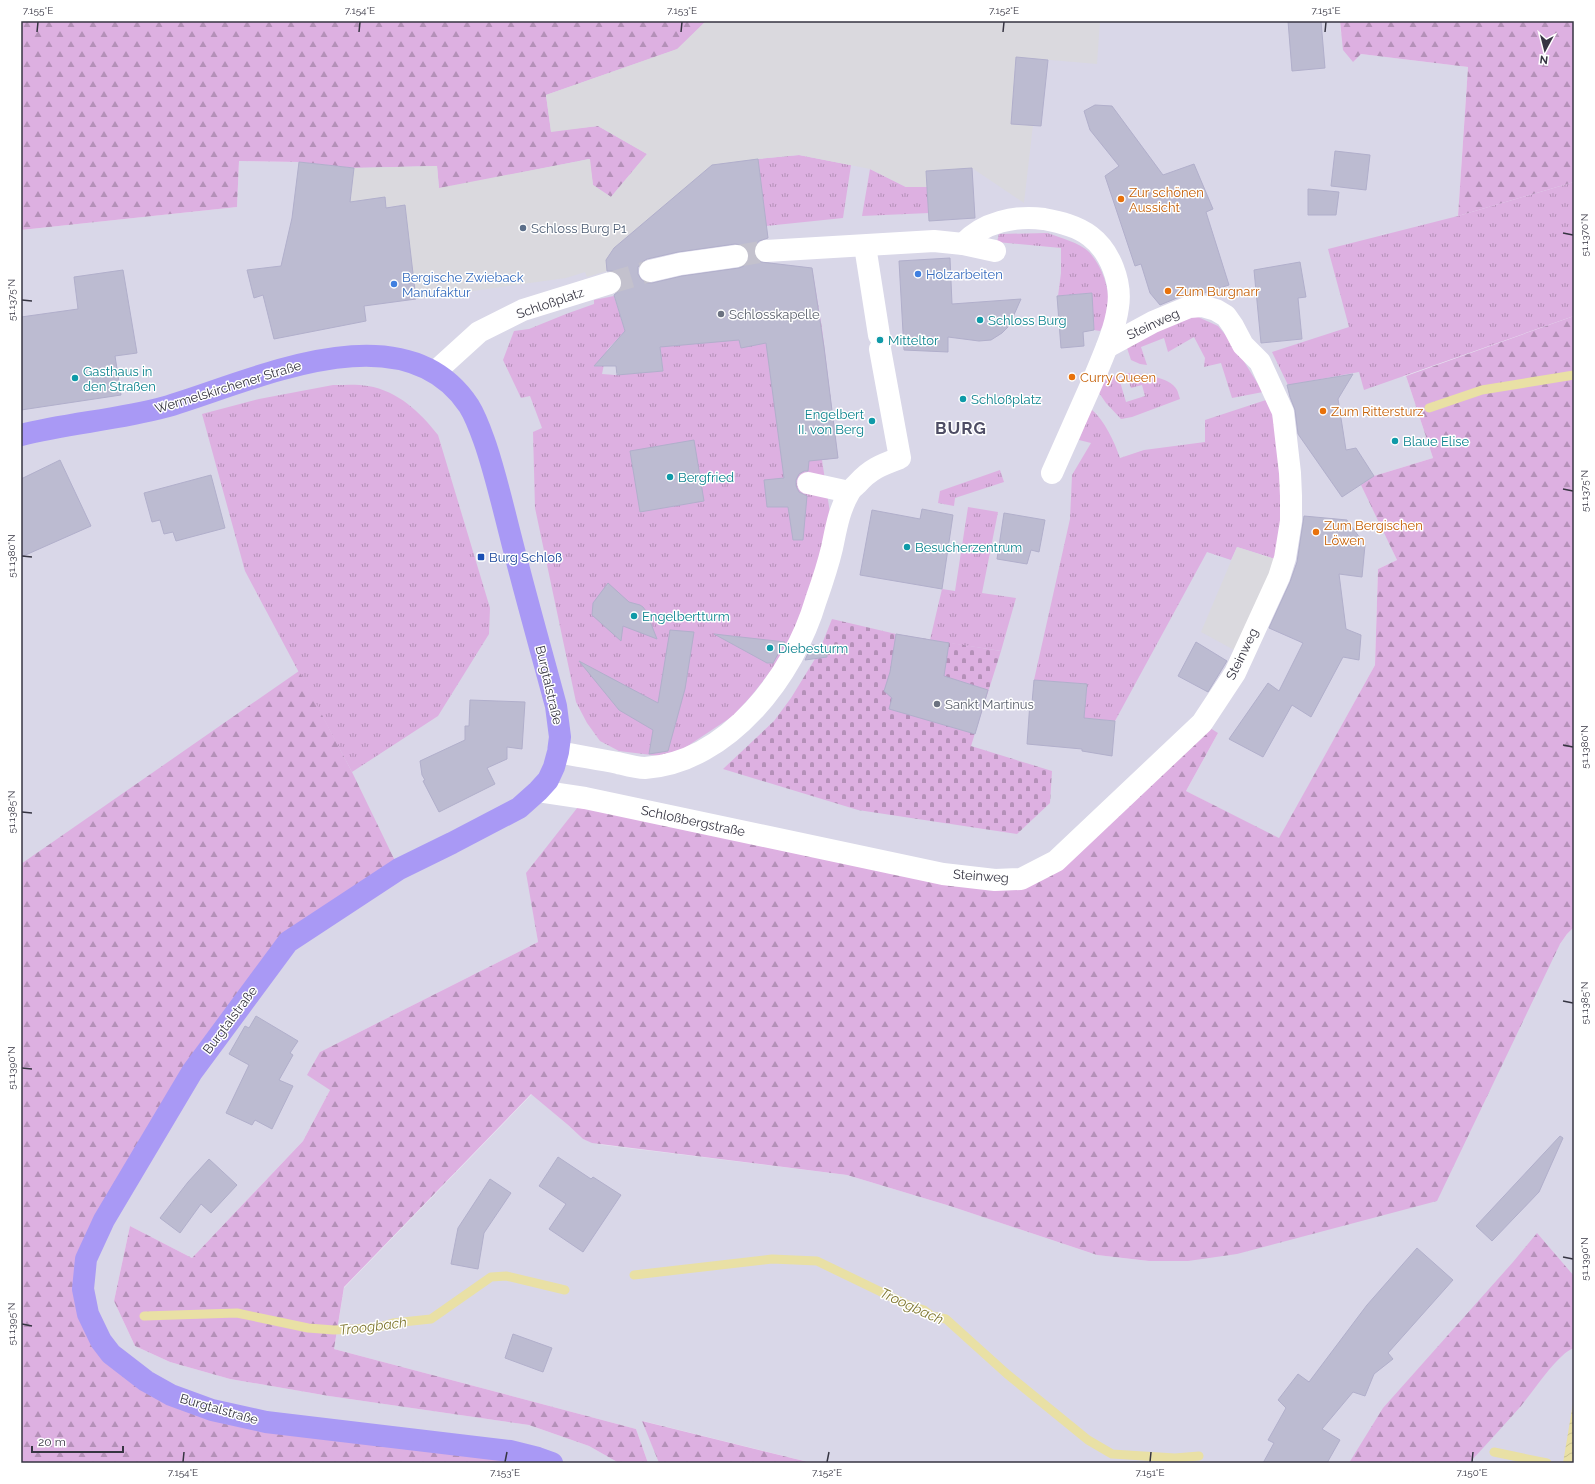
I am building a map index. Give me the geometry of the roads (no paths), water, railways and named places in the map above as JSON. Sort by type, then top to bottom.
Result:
[{"type":"main road","name":"Wermelskirchener Straße","points":[[21,434],[135,414],[288,368],[345,356],[385,356],[435,372]]},
{"type":"main road","name":"Burgtalstraße","points":[[435,372],[454,388],[468,406],[478,425],[493,466],[556,706],[560,737],[554,767],[548,780],[519,808],[452,844],[399,869],[288,942],[192,1072],[104,1220],[86,1260],[83,1289],[88,1314],[101,1341],[111,1354],[146,1382],[171,1395],[212,1410],[266,1422],[510,1451],[552,1463]]},
{"type":"street","points":[[964,244],[971,236],[981,229],[1000,222],[1022,218],[1040,219],[1064,224],[1074,227],[1090,236],[1100,247],[1110,262],[1116,277],[1119,294],[1118,307],[1106,347],[1052,473]]},
{"type":"street","points":[[766,251],[934,241],[964,244],[995,251]]},
{"type":"street","points":[[558,752],[643,768],[669,765],[705,749],[726,735],[760,704],[786,668],[798,647],[816,602],[832,549],[837,523],[849,492],[868,472],[878,466],[900,458],[865,246]]},
{"type":"street","points":[[650,271],[680,264],[737,256]]},
{"type":"street","name":"Schloßplatz","points":[[435,372],[479,332],[523,310],[610,283]]},
{"type":"street","name":"Steinweg","points":[[848,853],[949,874],[995,880],[1021,878],[1056,861],[1192,733],[1209,714],[1235,673],[1279,577],[1289,539],[1291,521],[1290,480],[1283,412],[1260,362],[1243,345],[1226,316],[1216,310],[1202,306],[1189,307],[1153,322],[1106,347]]},
{"type":"street","points":[[808,483],[849,492]]},
{"type":"street","name":"Schloßbergstraße","points":[[538,791],[585,798],[848,853]]},
{"type":"water","points":[[1574,1397],[1574,1463],[1563,1463]]},
{"type":"waterway","points":[[1429,408],[1482,390],[1574,375]]},
{"type":"waterway","name":"Troogbach","points":[[634,1275],[772,1259],[817,1261],[908,1305],[924,1310],[932,1316],[946,1319],[1007,1374],[1088,1440],[1112,1454],[1175,1458],[1199,1456]]},
{"type":"waterway","name":"Troogbach","points":[[144,1316],[237,1313],[308,1328],[334,1330],[376,1328],[393,1323],[431,1319],[491,1277],[506,1276],[565,1290]]},
{"type":"waterway","name":"Troogbach","points":[[1494,1452],[1547,1463]]},
{"type":"tunnel","points":[[737,256],[766,251]]},
{"type":"tunnel","points":[[610,283],[650,271]]},
{"type":"place","name":"Zur schönen Aussicht","points":[[1121,199]]},
{"type":"place","name":"Schloss Burg P1","points":[[523,228]]},
{"type":"place","name":"Holzarbeiten","points":[[918,274]]},
{"type":"place","name":"Bergische Zwieback Manufaktur","points":[[394,284]]},
{"type":"place","name":"Zum Burgnarr","points":[[1168,291]]},
{"type":"place","name":"Schlosskapelle","points":[[721,314]]},
{"type":"place","name":"Schloss Burg","points":[[980,320]]},
{"type":"place","name":"Mitteltor","points":[[880,340]]},
{"type":"place","name":"Curry Queen","points":[[1072,377]]},
{"type":"place","name":"Gasthaus in den Straßen","points":[[75,378]]},
{"type":"place","name":"Schloßplatz","points":[[963,399]]},
{"type":"place","name":"Zum Rittersturz","points":[[1323,411]]},
{"type":"place","name":"Engelbert II. von Berg","points":[[872,421]]},
{"type":"place","name":"Blaue Elise","points":[[1395,441]]},
{"type":"place","name":"Bergfried","points":[[670,477]]},
{"type":"place","name":"Zum Bergischen Löwen","points":[[1316,532]]},
{"type":"place","name":"Besucherzentrum","points":[[907,547]]},
{"type":"place","name":"Burg Schloß","points":[[481,557]]},
{"type":"place","name":"Engelbertturm","points":[[634,616]]},
{"type":"place","name":"Diebesturm","points":[[770,648]]},
{"type":"place","name":"Sankt Martinus","points":[[937,704]]},
{"type":"district","name":"BURG","points":[[961,428]]}]
